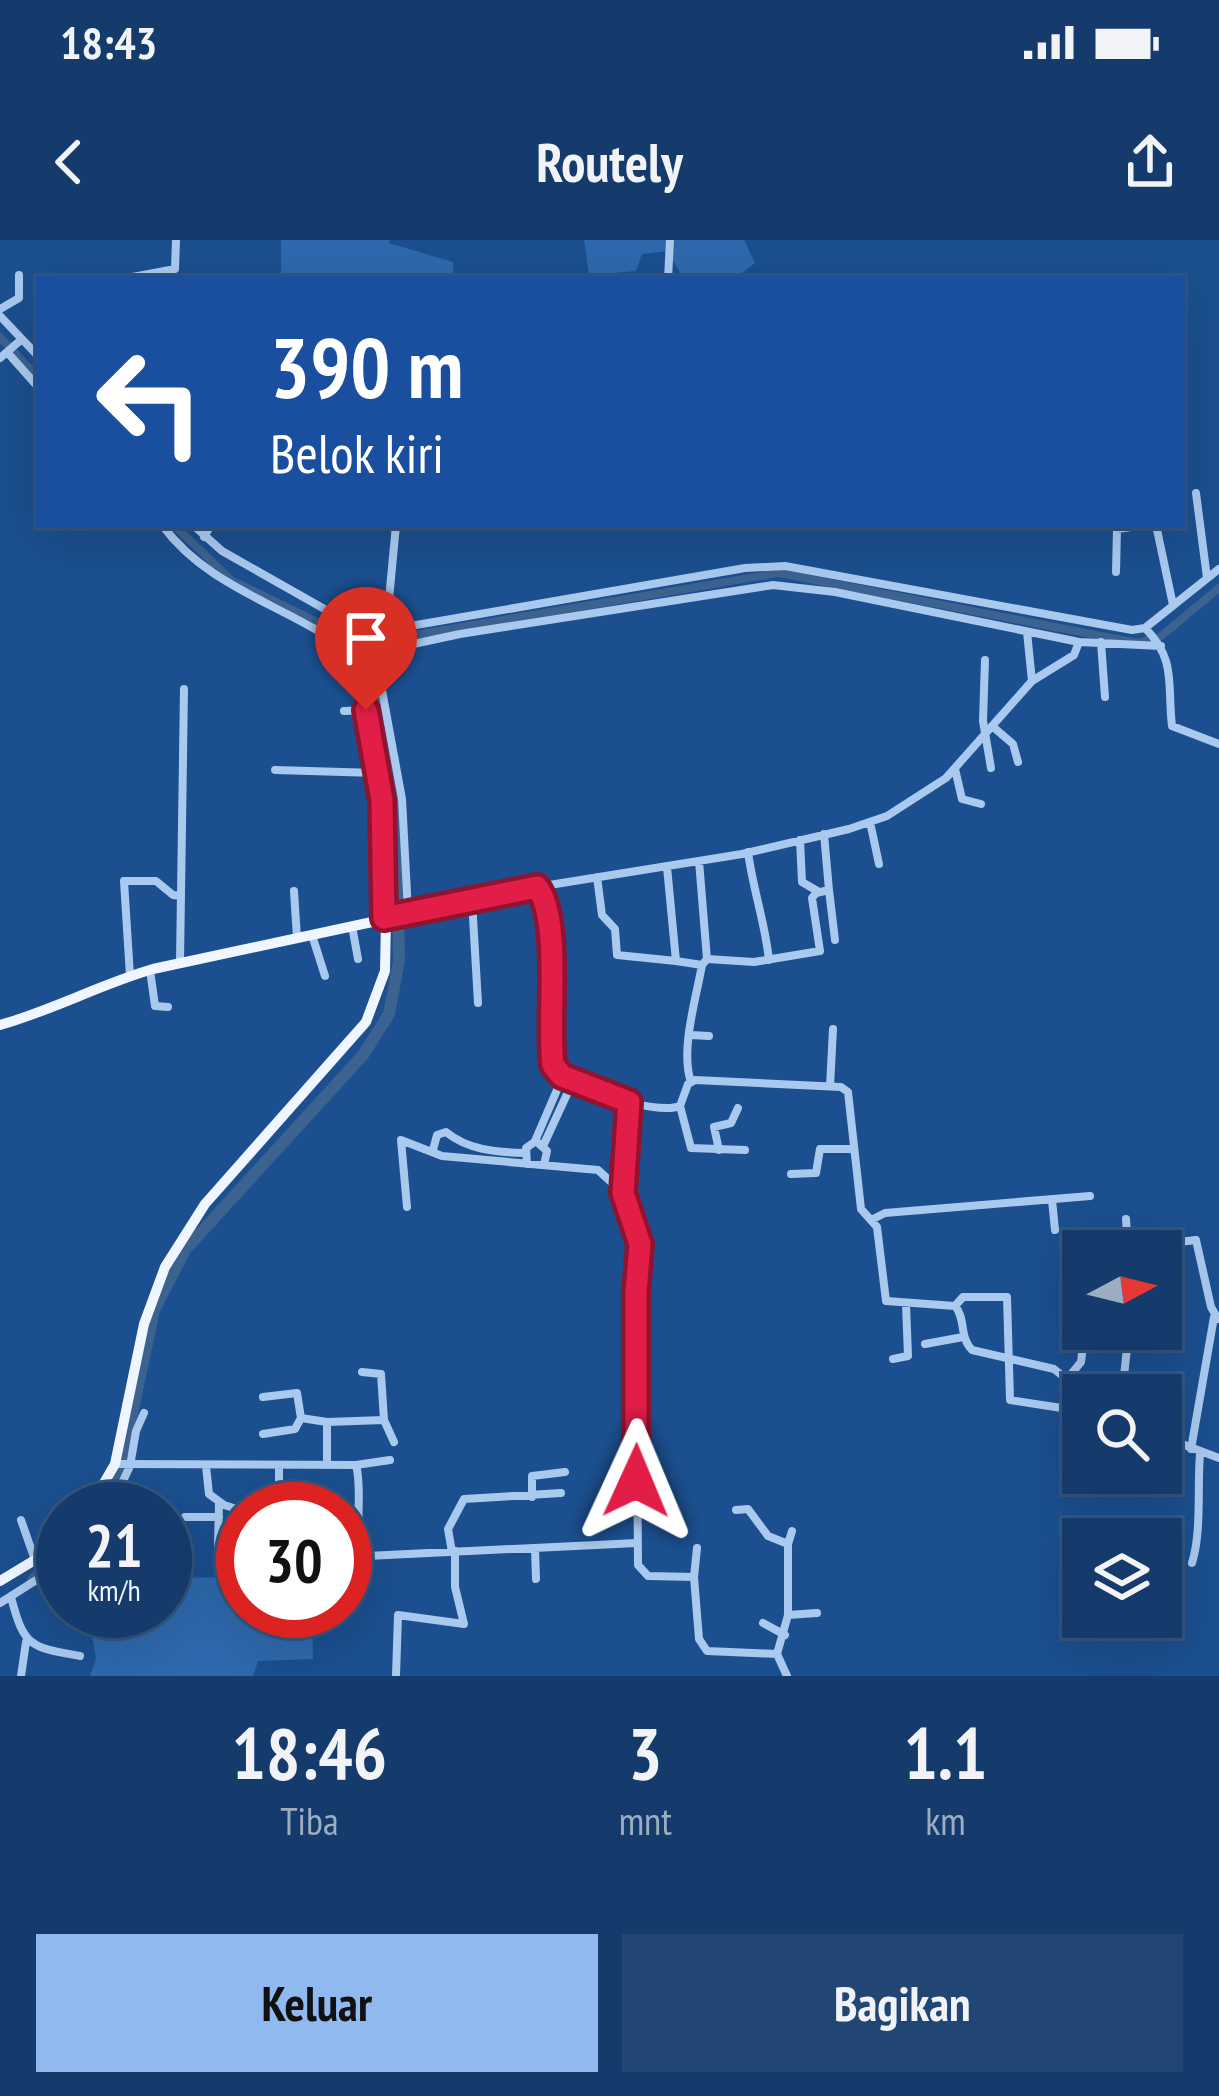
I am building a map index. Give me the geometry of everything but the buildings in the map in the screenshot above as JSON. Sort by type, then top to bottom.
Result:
[{"type":"main road","points":[[0,1025],[150,970],[386,918],[385,971],[366,1022],[206,1204],[152,1292],[122,1465],[109,1482]]},
{"type":"main road","points":[[0,1581],[35,1560]]},
{"type":"street","points":[[138,276],[175,269],[176,240]]},
{"type":"street","points":[[668,276],[670,240]]},
{"type":"street","points":[[19,275],[20,298],[0,313],[36,354]]},
{"type":"street","points":[[20,340],[5,353],[36,385]]},
{"type":"street","points":[[1196,493],[1208,578]]},
{"type":"street","points":[[165,528],[188,556],[223,582],[342,645],[357,658],[383,824],[386,918],[748,852],[870,822],[926,793],[955,768],[1032,681],[1074,655],[1079,642]]},
{"type":"street","points":[[197,528],[222,551],[373,645],[773,584],[835,592],[1079,642],[1150,648],[1160,644]]},
{"type":"street","points":[[204,536],[209,528]]},
{"type":"street","points":[[386,631],[395,528]]},
{"type":"street","points":[[1116,572],[1117,529],[1124,528]]},
{"type":"street","points":[[1157,528],[1173,605]]},
{"type":"street","points":[[357,658],[386,631],[745,568],[784,566],[1146,630],[1219,569]]},
{"type":"street","points":[[1146,630],[1160,644],[1168,663],[1172,726],[1219,744]]},
{"type":"street","points":[[1027,632],[1032,681]]},
{"type":"street","points":[[1101,642],[1106,697]]},
{"type":"street","points":[[373,645],[402,799],[405,913]]},
{"type":"street","points":[[985,661],[983,721],[1013,744],[1018,762]]},
{"type":"street","points":[[180,964],[184,688]]},
{"type":"street","points":[[344,711],[366,710]]},
{"type":"street","points":[[990,729],[991,768]]},
{"type":"street","points":[[955,768],[962,799],[981,804]]},
{"type":"street","points":[[275,770],[377,773]]},
{"type":"street","points":[[870,822],[879,864]]},
{"type":"street","points":[[824,834],[824,891],[835,940]]},
{"type":"street","points":[[800,840],[802,882],[824,891]]},
{"type":"street","points":[[748,852],[754,895],[765,917],[769,960]]},
{"type":"street","points":[[691,1082],[691,1035],[705,962],[699,861]]},
{"type":"street","points":[[668,867],[676,961]]},
{"type":"street","points":[[597,877],[602,915],[615,929],[617,955],[676,961],[769,960],[820,951],[812,898],[824,891]]},
{"type":"street","points":[[130,976],[124,881],[156,880],[172,895],[181,896]]},
{"type":"street","points":[[537,887],[544,897],[549,939],[552,1058],[562,1076],[629,1102],[665,1109],[680,1106]]},
{"type":"street","points":[[294,891],[297,938]]},
{"type":"street","points":[[472,900],[478,1004]]},
{"type":"street","points":[[352,926],[358,959]]},
{"type":"street","points":[[312,934],[325,976]]},
{"type":"street","points":[[150,970],[155,1006],[168,1006]]},
{"type":"street","points":[[830,1087],[833,1028]]},
{"type":"street","points":[[691,1035],[709,1036]]},
{"type":"street","points":[[539,1143],[562,1076]]},
{"type":"street","points":[[526,1158],[574,1079]]},
{"type":"street","points":[[691,1082],[830,1087],[848,1092],[861,1210],[878,1227],[886,1301],[955,1306]]},
{"type":"street","points":[[691,1082],[680,1106],[688,1145],[745,1150]]},
{"type":"street","points":[[629,1102],[623,1193],[640,1244],[636,1293],[638,1565],[643,1575],[694,1577]]},
{"type":"street","points":[[719,1150],[714,1127],[731,1123],[738,1108]]},
{"type":"street","points":[[433,1150],[442,1132],[451,1134],[456,1142],[477,1149],[544,1165],[598,1170],[623,1193]]},
{"type":"street","points":[[406,1207],[400,1140],[436,1154],[526,1158]]},
{"type":"street","points":[[453,1155],[456,1142]]},
{"type":"street","points":[[539,1143],[547,1150],[544,1165]]},
{"type":"street","points":[[791,1174],[816,1173],[820,1149],[854,1149]]},
{"type":"street","points":[[873,1219],[885,1214],[1090,1196]]},
{"type":"street","points":[[1052,1200],[1055,1230]]},
{"type":"street","points":[[1126,1219],[1127,1230]]},
{"type":"street","points":[[1182,1242],[1196,1240],[1217,1318],[1196,1451],[1198,1534],[1192,1563]]},
{"type":"street","points":[[955,1306],[963,1297],[1007,1297],[1011,1401],[1062,1407]]},
{"type":"street","points":[[892,1359],[908,1356],[906,1304]]},
{"type":"street","points":[[955,1306],[963,1337],[972,1350],[1062,1374]]},
{"type":"street","points":[[925,1344],[963,1337]]},
{"type":"street","points":[[362,1372],[381,1374],[384,1420],[394,1442]]},
{"type":"street","points":[[263,1396],[298,1394],[301,1418],[295,1430],[284,1426],[263,1434]]},
{"type":"street","points":[[117,1482],[144,1412]]},
{"type":"street","points":[[301,1418],[384,1420]]},
{"type":"street","points":[[327,1422],[327,1466]]},
{"type":"street","points":[[1182,1445],[1219,1458]]},
{"type":"street","points":[[122,1465],[279,1467],[390,1460]]},
{"type":"street","points":[[356,1465],[357,1482]]},
{"type":"street","points":[[206,1466],[206,1489],[216,1499]]},
{"type":"street","points":[[279,1467],[279,1482]]},
{"type":"street","points":[[532,1496],[532,1476],[565,1472]]},
{"type":"street","points":[[396,1676],[398,1615],[464,1624],[448,1529],[462,1501],[560,1493]]},
{"type":"street","points":[[736,1510],[748,1509],[768,1536],[788,1544]]},
{"type":"street","points":[[21,1520],[35,1560]]},
{"type":"street","points":[[787,1676],[777,1654],[788,1616],[792,1531]]},
{"type":"street","points":[[372,1554],[637,1543]]},
{"type":"street","points":[[535,1548],[536,1579]]},
{"type":"street","points":[[697,1548],[694,1577],[702,1646],[714,1654],[777,1654]]},
{"type":"street","points":[[0,1604],[36,1581]]},
{"type":"street","points":[[11,1597],[26,1640],[21,1676]]},
{"type":"street","points":[[788,1616],[817,1612]]},
{"type":"street","points":[[763,1623],[785,1635]]},
{"type":"street","points":[[26,1640],[39,1649],[80,1656]]},
{"type":"shaded area","points":[[281,240],[389,240],[453,262],[454,276],[281,276]]},
{"type":"shaded area","points":[[584,240],[744,240],[755,263],[738,276],[682,276],[667,251],[642,254],[636,271],[589,275]]},
{"type":"shaded area","points":[[216,1577],[216,1638],[313,1638],[313,1659],[258,1661],[253,1676],[90,1676],[96,1659],[92,1638],[192,1638],[192,1578]]},
{"type":"waterway","points":[[0,337],[36,376]]},
{"type":"waterway","points":[[177,528],[231,580],[362,644],[779,573],[1137,643],[1160,637],[1219,588]]},
{"type":"waterway","points":[[113,1482],[154,1310],[185,1250],[363,1055],[389,1014],[399,961],[396,798],[393,760],[362,644]]},
{"type":"waterway","points":[[33,1580],[36,1577]]},
{"type":"route","points":[[366,710],[382,800],[384,918],[537,887],[544,897],[549,939],[553,1065],[562,1076],[629,1102],[623,1193],[640,1244],[636,1481]]}]
